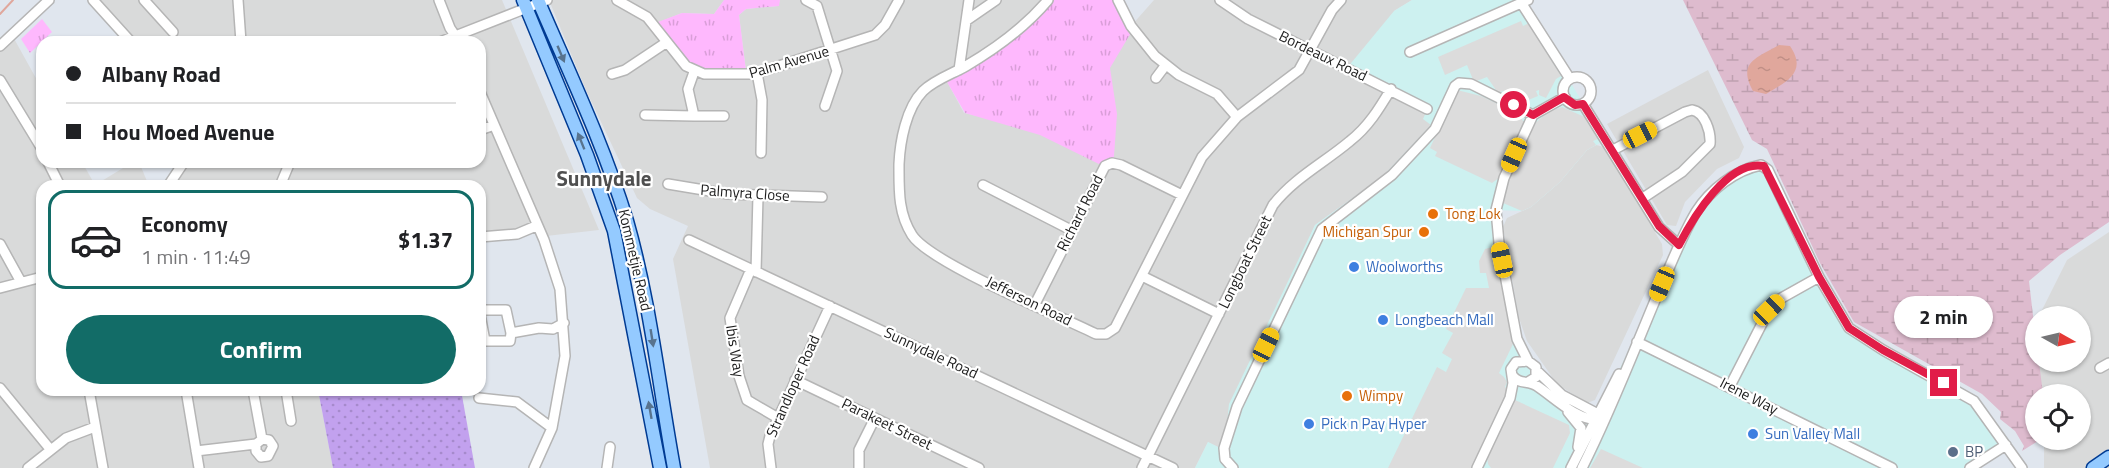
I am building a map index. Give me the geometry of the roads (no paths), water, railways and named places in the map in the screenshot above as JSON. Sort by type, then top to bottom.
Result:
[{"type":"main road","name":"Kommetjie Road","points":[[541,1],[615,184],[627,222],[648,315],[674,468]]},
{"type":"main road","name":"Kommetjie Road","points":[[525,5],[607,206],[615,231],[660,468]]},
{"type":"main road","points":[[2093,468],[2109,457]]},
{"type":"street","points":[[0,46],[49,0]]},
{"type":"street","points":[[93,0],[126,36]]},
{"type":"street","points":[[144,0],[173,32]]},
{"type":"street","points":[[154,0],[154,11]]},
{"type":"street","points":[[238,0],[241,36]]},
{"type":"street","points":[[439,0],[455,36]]},
{"type":"street","points":[[617,0],[635,4],[694,72],[688,89],[694,116]]},
{"type":"street","points":[[806,0],[817,6],[832,50],[837,76],[825,106]]},
{"type":"street","name":"Palm Avenue","points":[[694,72],[717,75],[757,73],[832,50],[879,32],[890,19],[899,0]]},
{"type":"street","points":[[959,70],[969,0]]},
{"type":"street","points":[[967,20],[996,0]]},
{"type":"street","name":"Jefferson Road","points":[[1048,0],[992,48],[923,91],[910,113],[900,154],[899,198],[903,218],[919,244],[937,257],[1096,334],[1106,334],[1115,328],[1202,157],[1237,117],[1291,78],[1310,50],[1332,10],[1341,0]]},
{"type":"street","points":[[1118,0],[1131,26],[1165,66],[1217,94],[1237,117]]},
{"type":"street","name":"Bordeaux Road","points":[[1220,0],[1248,19],[1427,109]]},
{"type":"street","points":[[1326,0],[1332,10]]},
{"type":"street","points":[[463,36],[525,5],[541,1]]},
{"type":"street","points":[[1410,52],[1525,2],[1570,79]]},
{"type":"street","points":[[612,74],[626,70],[667,42]]},
{"type":"street","points":[[1156,78],[1165,66]]},
{"type":"street","points":[[757,73],[762,100],[760,153]]},
{"type":"street","points":[[1579,77],[1594,83],[1591,94],[1583,104],[1575,105],[1564,97],[1564,85],[1570,79],[1579,77]]},
{"type":"street","points":[[0,80],[36,139]]},
{"type":"street","points":[[1233,468],[1225,459],[1224,448],[1236,406],[1322,229],[1392,174],[1435,129],[1455,86],[1471,84],[1533,115]]},
{"type":"street","name":"Longboat Street","points":[[1142,468],[1273,205],[1291,184],[1363,129],[1391,90]]},
{"type":"street","points":[[1564,97],[1533,115],[1503,178],[1496,210],[1498,243],[1517,339],[1528,361],[1562,395],[1599,421]]},
{"type":"street","points":[[1583,104],[1659,226],[1679,245]]},
{"type":"street","points":[[486,106],[557,274],[560,324],[566,356],[552,428],[534,468]]},
{"type":"street","points":[[1613,150],[1685,112],[1697,110],[1700,114],[1709,130],[1710,144],[1682,172],[1643,198]]},
{"type":"street","points":[[645,115],[724,116]]},
{"type":"street","points":[[486,127],[494,124]]},
{"type":"street","name":"Richard Road","points":[[1035,304],[1101,170],[1110,163],[1121,165],[1182,195]]},
{"type":"street","points":[[1582,468],[1599,421],[1609,410],[1679,245],[1697,211],[1714,190],[1739,172],[1764,166],[1819,277],[1849,328],[1883,350],[1974,401],[2022,468]]},
{"type":"street","name":"Palmyra Close","points":[[668,184],[713,193],[822,197]]},
{"type":"street","points":[[983,185],[1071,230]]},
{"type":"street","points":[[753,270],[758,196]]},
{"type":"street","points":[[486,237],[517,234],[536,226]]},
{"type":"street","name":"Sunnydale Road","points":[[688,240],[1173,468]]},
{"type":"street","points":[[0,244],[21,282]]},
{"type":"street","name":"Ibis Way","points":[[753,270],[730,316],[739,376],[747,400],[778,418]]},
{"type":"street","points":[[1142,276],[1219,314]]},
{"type":"street","points":[[1730,386],[1769,310],[1779,300],[1819,277]]},
{"type":"street","points":[[0,288],[36,278]]},
{"type":"street","name":"Strandloper Road","points":[[771,468],[768,442],[830,306]]},
{"type":"street","points":[[486,311],[506,309],[511,333],[508,342],[486,343]]},
{"type":"street","points":[[511,333],[539,328],[553,329],[560,324]]},
{"type":"street","points":[[1477,468],[1505,409],[1513,386],[1512,375],[1517,339]]},
{"type":"street","points":[[1569,468],[1599,421],[1638,342]]},
{"type":"street","name":"Irene Way","points":[[1638,342],[1892,468]]},
{"type":"street","points":[[1514,364],[1528,361]]},
{"type":"street","points":[[2100,368],[2109,363]]},
{"type":"street","points":[[1505,409],[1526,382],[1536,377],[1537,371]]},
{"type":"street","points":[[1512,375],[1580,415],[1599,421]]},
{"type":"street","name":"Parakeet Street","points":[[795,380],[979,468]]},
{"type":"street","points":[[0,388],[50,449]]},
{"type":"street","points":[[90,396],[103,468]]},
{"type":"street","points":[[187,396],[199,468]]},
{"type":"street","points":[[254,396],[259,442],[258,455],[268,456]]},
{"type":"street","points":[[287,396],[291,421]]},
{"type":"street","points":[[480,398],[517,402],[552,428]]},
{"type":"street","points":[[1552,398],[1575,418],[1581,428],[1580,445],[1569,468]]},
{"type":"street","points":[[859,468],[859,450],[875,418]]},
{"type":"street","points":[[28,468],[50,449],[79,431],[95,427]]},
{"type":"street","points":[[196,451],[269,440],[273,446],[268,456],[270,468]]},
{"type":"street","points":[[1970,468],[2006,445]]},
{"type":"street","points":[[607,468],[610,447]]},
{"type":"water","points":[[1779,45],[1790,46],[1795,55],[1796,69],[1781,85],[1766,94],[1753,91],[1747,73],[1748,67],[1757,58]]},
{"type":"waterway","points":[[0,14],[13,0]]},
{"type":"place","name":"Tong Lok","points":[[1433,214]]},
{"type":"place","name":"Michigan Spur","points":[[1424,232]]},
{"type":"place","name":"Woolworths","points":[[1354,267]]},
{"type":"place","name":"Longbeach Mall","points":[[1383,320]]},
{"type":"place","name":"Wimpy","points":[[1347,396]]},
{"type":"place","name":"Pick n Pay Hyper","points":[[1309,424]]},
{"type":"place","name":"Sun Valley Mall","points":[[1753,434]]},
{"type":"place","name":"BP","points":[[1953,452]]},
{"type":"district","name":"Sunnydale","points":[[604,179]]}]
